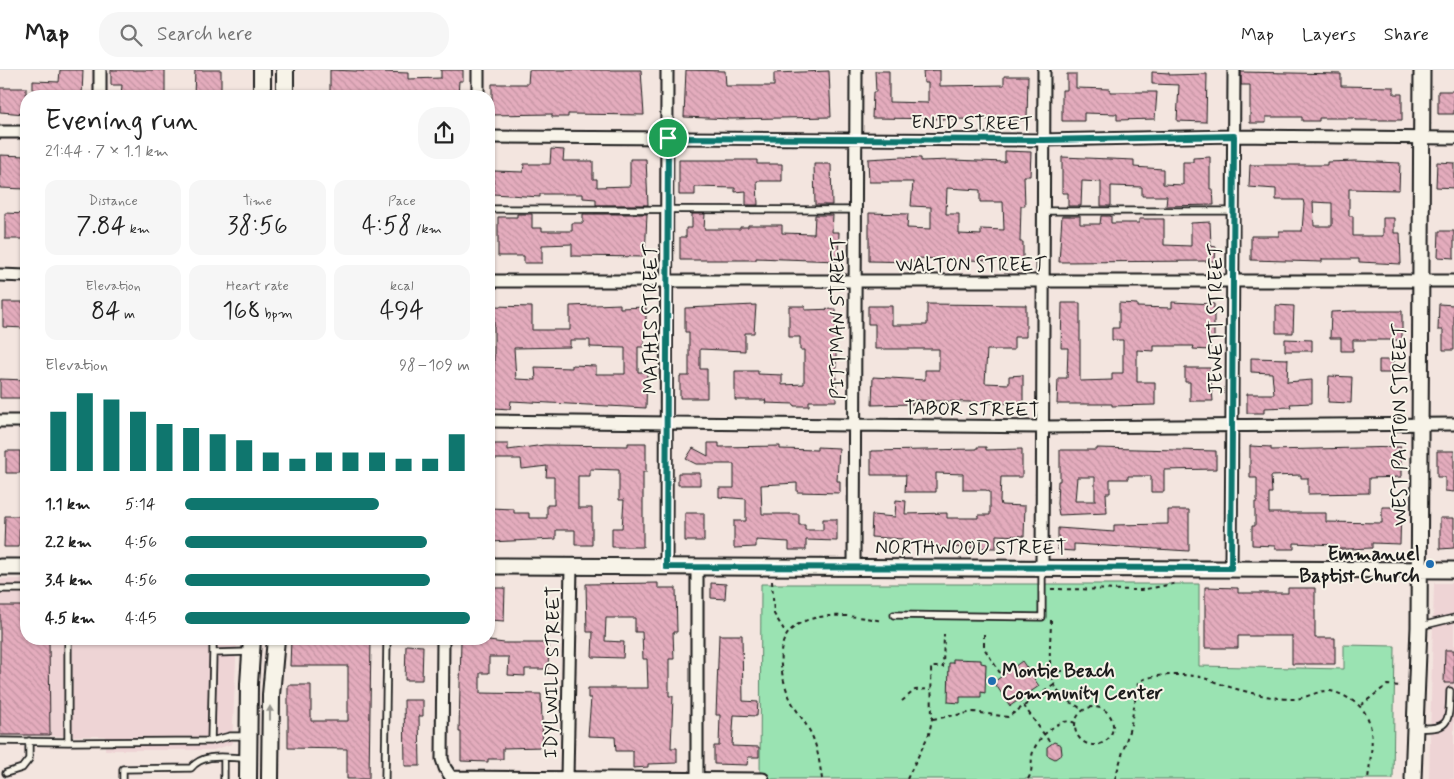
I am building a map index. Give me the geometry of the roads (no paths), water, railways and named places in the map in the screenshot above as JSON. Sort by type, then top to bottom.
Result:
[{"type":"main road","points":[[262,70],[262,90]]},
{"type":"main road","points":[[285,70],[285,90]]},
{"type":"main road","points":[[248,779],[251,645]]},
{"type":"main road","points":[[270,779],[271,695],[275,645]]},
{"type":"main road","points":[[248,736],[270,736]]},
{"type":"street","points":[[100,70],[100,90]]},
{"type":"street","points":[[478,70],[478,90]]},
{"type":"street","name":"MATHIS STREET","points":[[666,567],[667,70]]},
{"type":"street","name":"PITTMAN STREET","points":[[854,567],[856,70]]},
{"type":"street","points":[[1042,568],[1044,70]]},
{"type":"street","name":"JEWETT STREET","points":[[1231,568],[1234,70]]},
{"type":"street","name":"WEST PATTON STREET","points":[[1413,779],[1419,627],[1419,280],[1422,70]]},
{"type":"street","points":[[0,132],[20,132]]},
{"type":"street","name":"ENID STREET","points":[[495,137],[1044,140],[1234,136],[1454,138]]},
{"type":"street","points":[[0,275],[20,276]]},
{"type":"street","name":"WALTON STREET","points":[[495,281],[1454,281]]},
{"type":"street","points":[[0,421],[20,421]]},
{"type":"street","name":"TABOR STREET","points":[[495,421],[667,425],[855,424],[1043,427],[1232,424],[1454,424]]},
{"type":"street","name":"NORTHWOOD STREET","points":[[495,566],[1454,570]]},
{"type":"street","name":"IDYLWILD STREET","points":[[567,778],[570,566]]},
{"type":"street","points":[[0,567],[20,567]]},
{"type":"street","points":[[697,568],[697,779]]},
{"type":"street","points":[[443,645],[442,759],[444,768],[451,777],[510,779],[763,779]]},
{"type":"lane","points":[[495,209],[855,210]]},
{"type":"lane","points":[[1044,211],[1234,211]]},
{"type":"lane","points":[[894,615],[1042,616],[1042,568]]},
{"type":"lane","points":[[0,589],[20,589]]},
{"type":"lane","points":[[1419,627],[1454,618]]},
{"type":"lane","points":[[68,645],[68,742]]},
{"type":"lane","points":[[211,741],[213,645]]},
{"type":"lane","points":[[213,653],[251,645]]},
{"type":"lane","points":[[385,779],[387,645]]},
{"type":"lane","points":[[1415,728],[1436,729],[1443,725],[1449,716],[1450,691]]},
{"type":"lane","points":[[0,741],[211,741],[230,736],[248,736]]},
{"type":"lane","points":[[6,773],[22,768],[29,759],[29,742]]},
{"type":"lane","points":[[123,779],[123,769],[191,768],[197,761],[206,757],[248,758]]},
{"type":"lane","points":[[224,758],[224,779]]},
{"type":"place","name":"Emmanuel Baptist Church","points":[[1430,564]]},
{"type":"place","name":"Montie Beach Community Center","points":[[992,681]]}]
